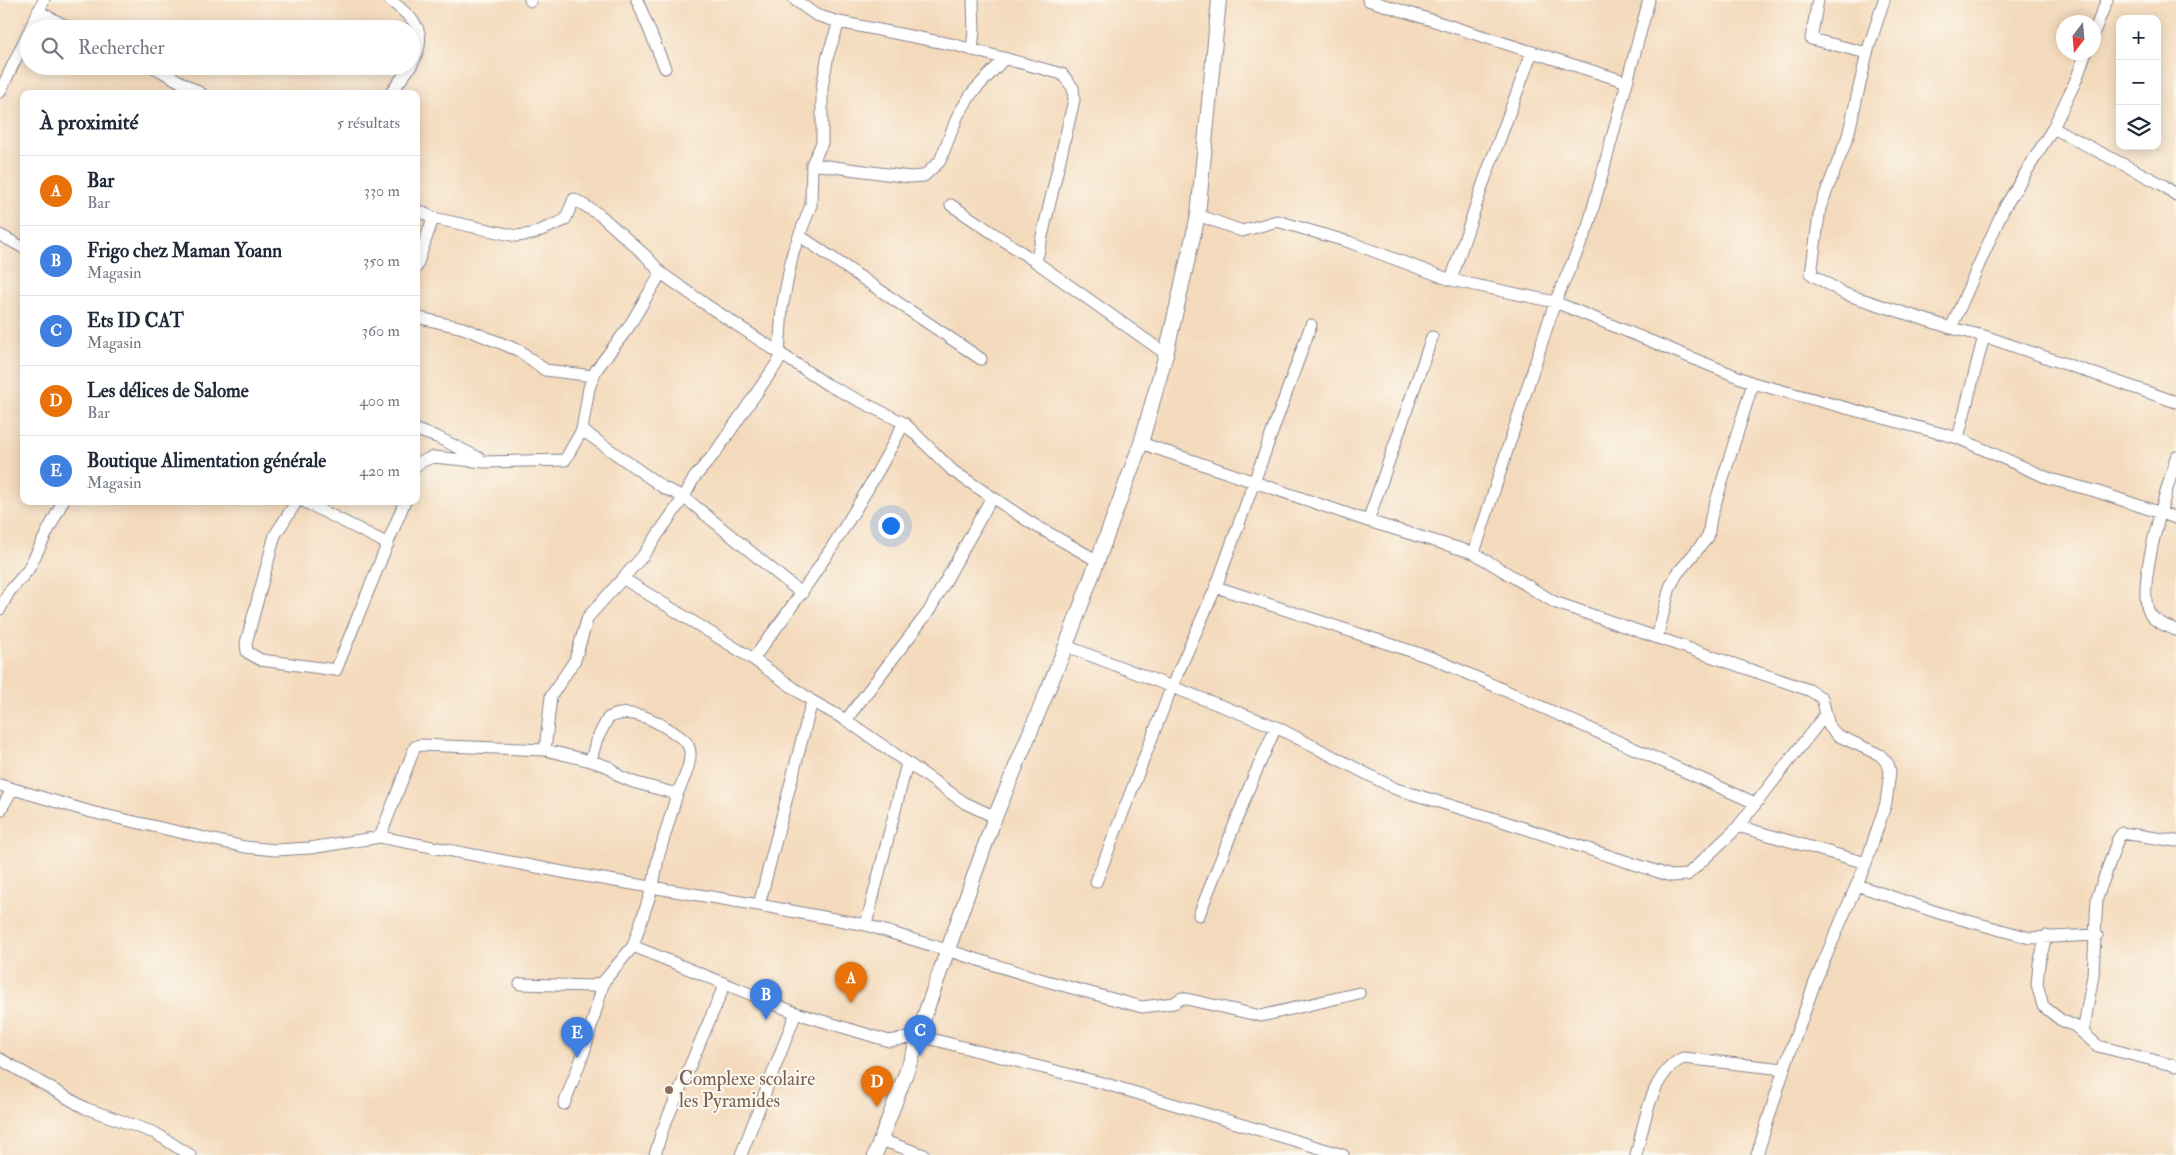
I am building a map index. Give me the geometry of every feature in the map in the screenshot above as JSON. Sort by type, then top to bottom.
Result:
[{"type":"street","points":[[34,20],[44,0]]},
{"type":"street","points":[[390,0],[414,20]]},
{"type":"street","points":[[637,0],[665,68]]},
{"type":"street","points":[[795,0],[816,15],[839,22],[972,50],[1062,74],[1073,88],[1074,100],[1036,262]]},
{"type":"street","points":[[972,50],[974,31],[973,0]]},
{"type":"street","points":[[875,1155],[920,1036],[948,949],[995,817],[1066,646],[1096,560],[1141,443],[1166,354],[1198,216],[1219,0]]},
{"type":"street","points":[[1368,0],[1627,82]]},
{"type":"street","points":[[1474,553],[1554,302],[1588,227],[1648,0]]},
{"type":"street","points":[[1818,0],[1811,39],[1866,53]]},
{"type":"street","points":[[1884,0],[1866,53],[1848,136],[1820,208],[1811,274],[1846,294],[1951,328],[1984,336],[2176,402]]},
{"type":"street","points":[[2101,15],[2107,0]]},
{"type":"street","points":[[38,11],[54,20]]},
{"type":"street","points":[[545,750],[551,696],[575,660],[588,617],[624,579],[684,497],[694,478],[715,454],[780,355],[782,308],[793,252],[811,205],[812,164],[822,144],[822,88],[828,54],[839,22]]},
{"type":"street","points":[[0,92],[20,49]]},
{"type":"street","points":[[1452,280],[1484,181],[1532,52]]},
{"type":"street","points":[[812,164],[909,177],[924,176],[940,161],[958,115],[972,93],[1005,58]]},
{"type":"street","points":[[1951,328],[2003,210],[2053,128],[2076,80],[2083,60]]},
{"type":"street","points":[[168,75],[195,90]]},
{"type":"street","points":[[393,90],[404,75]]},
{"type":"street","points":[[2053,128],[2163,185],[2176,195]]},
{"type":"street","points":[[420,211],[433,218],[516,236],[532,234],[565,220],[574,199],[600,215],[662,273],[780,355],[828,386],[904,423],[953,471],[1031,523],[1096,560]]},
{"type":"street","points":[[951,205],[1036,262],[1166,354]]},
{"type":"street","points":[[1198,216],[1242,232],[1277,221],[1349,242],[1452,280],[1554,302],[1753,383],[1958,438],[2050,479],[2094,491],[2176,518]]},
{"type":"street","points":[[420,256],[433,218]]},
{"type":"street","points":[[0,235],[20,246]]},
{"type":"street","points":[[800,236],[981,359]]},
{"type":"street","points":[[420,462],[433,456],[485,462],[565,460],[582,430],[593,376],[607,353],[628,328],[662,273]]},
{"type":"street","points":[[420,318],[463,328],[520,351],[545,370],[593,376]]},
{"type":"street","points":[[1096,882],[1172,686],[1216,587],[1311,325]]},
{"type":"street","points":[[1958,438],[1984,336]]},
{"type":"street","points":[[1368,520],[1432,337]]},
{"type":"street","points":[[1657,638],[1670,586],[1677,574],[1708,537],[1711,518],[1753,383]]},
{"type":"street","points":[[753,659],[802,594],[874,482],[904,423]]},
{"type":"street","points":[[582,430],[664,488],[684,497],[802,594]]},
{"type":"street","points":[[420,431],[437,437],[485,462]]},
{"type":"street","points":[[1141,443],[1368,520],[1474,553],[1554,602],[1809,690],[1822,698],[1829,726],[1837,735],[1880,755],[1888,764],[1890,772],[1886,803],[1866,863],[1814,982],[1757,1155]]},
{"type":"street","points":[[2176,457],[2146,572],[2149,613],[2157,622],[2176,630]]},
{"type":"street","points":[[846,720],[929,611],[992,497]]},
{"type":"street","points":[[0,609],[9,592],[28,570],[61,505]]},
{"type":"street","points":[[294,505],[275,535],[246,643],[246,652],[254,658],[336,670],[403,505]]},
{"type":"street","points":[[311,505],[388,544]]},
{"type":"street","points":[[624,579],[753,659],[812,701],[846,720],[965,803],[995,817]]},
{"type":"street","points":[[1216,587],[1435,659],[1755,803]]},
{"type":"street","points":[[1066,646],[1276,727],[1396,789],[1499,820],[1671,876],[1687,875],[1736,829],[1825,715]]},
{"type":"street","points":[[759,904],[812,701]]},
{"type":"street","points":[[564,1104],[584,1052],[604,981],[633,946],[653,886],[658,858],[689,758],[689,746],[683,739],[648,716],[622,714],[608,718],[596,741],[590,761]]},
{"type":"street","points":[[1199,915],[1251,783],[1276,727]]},
{"type":"street","points":[[380,837],[416,747],[545,750],[609,767],[619,776],[633,782],[678,794]]},
{"type":"street","points":[[866,925],[907,763]]},
{"type":"street","points":[[0,785],[91,812],[245,847],[275,850],[310,848],[380,837],[573,874],[759,904],[866,925],[1043,980],[1142,1007],[1174,1003],[1182,998],[1261,1016],[1359,993]]},
{"type":"street","points":[[0,811],[12,790]]},
{"type":"street","points":[[1736,829],[1748,827],[1866,863]]},
{"type":"street","points":[[2083,1033],[2093,975],[2097,898],[2118,839],[2122,833],[2146,838],[2160,837],[2176,842]]},
{"type":"street","points":[[1857,884],[1939,913],[2030,938],[2096,935]]},
{"type":"street","points":[[2046,936],[2038,964],[2037,984],[2042,1006],[2083,1033],[2098,1046],[2176,1066]]},
{"type":"street","points":[[633,946],[796,1013],[889,1041],[920,1036],[1106,1084],[1343,1155]]},
{"type":"street","points":[[520,984],[592,986],[604,981]]},
{"type":"street","points":[[655,1155],[662,1131],[725,984]]},
{"type":"street","points":[[741,1155],[796,1013]]},
{"type":"street","points":[[1636,1155],[1658,1082],[1670,1064],[1683,1058],[1784,1069]]},
{"type":"street","points":[[0,1059],[85,1108],[155,1133],[190,1155]]},
{"type":"street","points":[[881,1140],[924,1155]]},
{"type":"street","points":[[1296,1155],[1299,1143]]},
{"type":"place","name":"Bar","points":[[851,1003]]},
{"type":"place","name":"Frigo chez Maman Yoann","points":[[766,1020]]},
{"type":"place","name":"Ets ID CAT","points":[[920,1056]]},
{"type":"place","name":"Boutique Alimentation générale","points":[[577,1058]]},
{"type":"place","name":"Complexe scolaire les Pyramides","points":[[669,1090]]},
{"type":"place","name":"Les délices de Salome","points":[[877,1107]]}]
